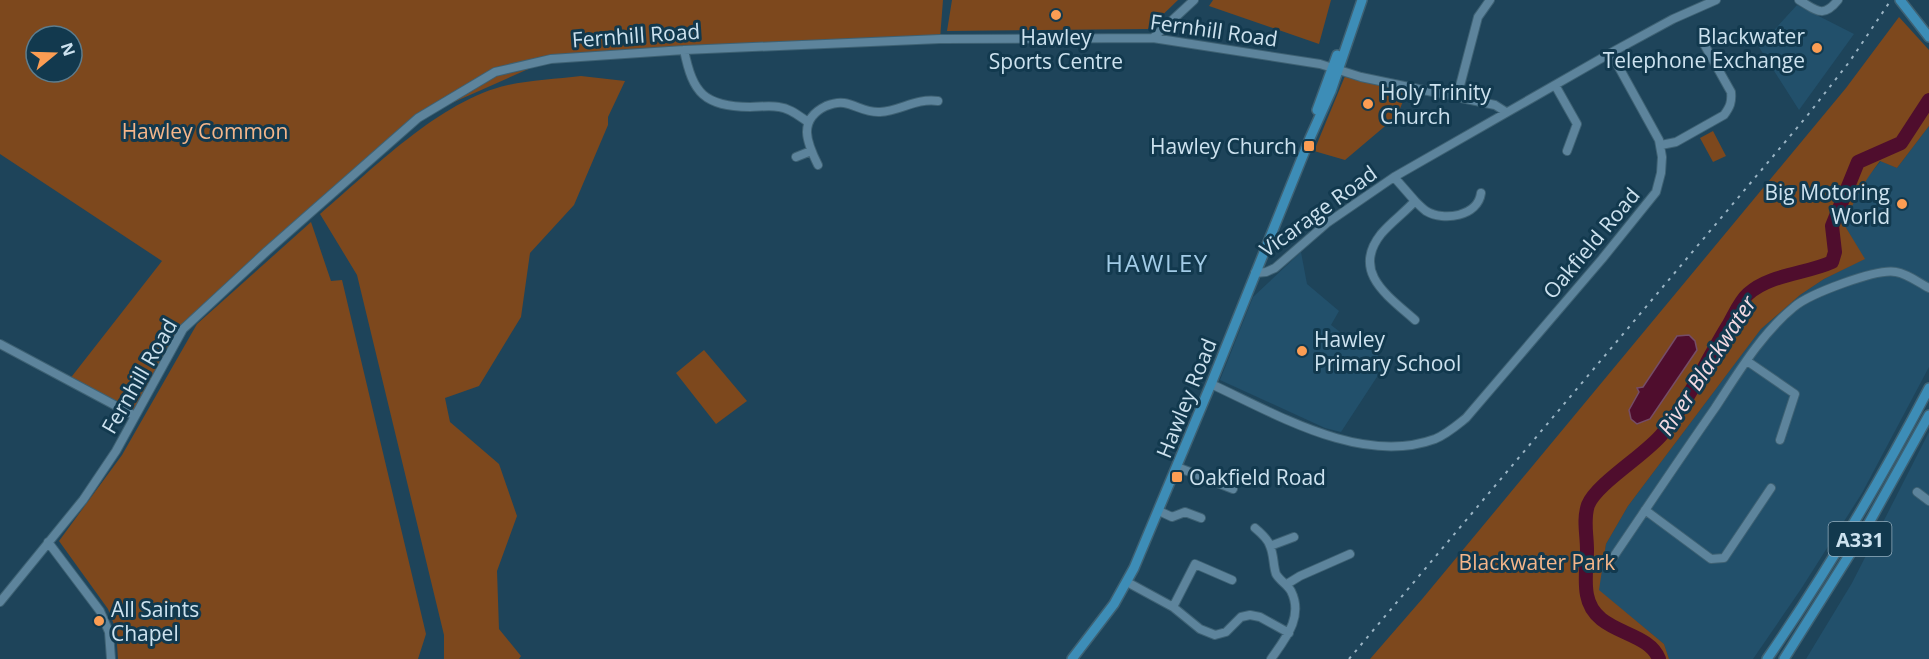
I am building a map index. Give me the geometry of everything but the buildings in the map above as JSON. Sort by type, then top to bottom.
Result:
[{"type":"main road","points":[[1900,0],[1929,37]]},
{"type":"main road","name":"Hawley Road","points":[[1072,659],[1100,624],[1127,582],[1159,511],[1331,91],[1346,32],[1360,5]]},
{"type":"main road","name":"A331","points":[[1767,659],[1808,598],[1887,468],[1929,388]]},
{"type":"main road","name":"A331","points":[[1784,659],[1865,530],[1929,415]]},
{"type":"street","points":[[1153,38],[1194,0]]},
{"type":"street","points":[[1457,97],[1478,17],[1490,0]]},
{"type":"street","name":"Vicarage Road","points":[[1255,273],[1275,268],[1327,223],[1394,177],[1611,53],[1673,19],[1716,0]]},
{"type":"street","points":[[1798,0],[1818,12],[1832,8],[1838,0]]},
{"type":"street","name":"Fernhill Road","points":[[0,602],[83,500],[116,451],[183,329],[267,250],[418,118],[495,72],[551,59],[684,50],[940,39],[1153,38],[1320,64],[1361,77],[1496,105],[1506,112]]},
{"type":"street","points":[[1611,53],[1661,145],[1676,142],[1724,115],[1729,108],[1732,99],[1731,92],[1704,44]]},
{"type":"street","points":[[684,50],[693,82],[704,96],[718,104],[780,107],[808,122]]},
{"type":"street","points":[[1555,85],[1577,124],[1567,151]]},
{"type":"street","points":[[818,165],[806,132],[808,122],[819,110],[842,102],[863,110],[881,112],[916,101],[938,101]]},
{"type":"street","name":"Oakfield Road","points":[[1211,384],[1312,429],[1354,442],[1403,445],[1436,438],[1466,418],[1653,197],[1661,173],[1661,145]]},
{"type":"street","points":[[796,157],[811,151]]},
{"type":"street","points":[[1394,177],[1427,212],[1449,217],[1473,208],[1480,200],[1481,193]]},
{"type":"street","points":[[1415,201],[1382,233],[1371,249],[1369,259],[1378,286],[1415,320]]},
{"type":"street","points":[[1612,559],[1747,361],[1793,308],[1804,299],[1884,272],[1897,272],[1929,288]]},
{"type":"street","points":[[0,344],[135,416]]},
{"type":"street","points":[[1747,361],[1795,394],[1780,440]]},
{"type":"street","points":[[1177,467],[1233,489]]},
{"type":"street","points":[[1645,510],[1711,559],[1724,558],[1771,488]]},
{"type":"street","points":[[1917,492],[1929,501]]},
{"type":"street","points":[[1159,511],[1172,517],[1185,512],[1201,518]]},
{"type":"street","points":[[1255,528],[1270,546],[1276,573],[1280,580],[1287,584],[1293,595],[1295,607],[1296,619],[1270,659]]},
{"type":"street","points":[[1270,546],[1294,537]]},
{"type":"street","points":[[48,542],[100,611],[109,632],[111,659]]},
{"type":"street","points":[[1287,584],[1350,554]]},
{"type":"street","points":[[1173,607],[1195,564],[1232,580]]},
{"type":"street","points":[[1127,582],[1173,607],[1200,629],[1215,635],[1226,632],[1241,617],[1250,615],[1260,617],[1289,633]]},
{"type":"shaded area","points":[[1797,5],[1854,34],[1799,110],[1757,44],[1766,39]]},
{"type":"shaded area","points":[[1929,126],[1929,367],[1862,493],[1753,659],[1669,659],[1664,644],[1598,590],[1606,544],[1628,506],[1761,329],[1800,295],[1824,279],[1864,259],[1845,226],[1850,207],[1864,181],[1881,161],[1897,168]]},
{"type":"shaded area","name":"Hawley Primary School","points":[[1301,252],[1307,284],[1339,311],[1331,325],[1349,339],[1354,334],[1386,363],[1341,432],[1325,428],[1220,380],[1253,297]]},
{"type":"shaded area","points":[[1689,335],[1695,341],[1697,350],[1650,419],[1637,424],[1631,419],[1629,410],[1639,392],[1637,388],[1643,387],[1677,336]]},
{"type":"shaded area","points":[[1929,432],[1929,659],[1806,659],[1852,583]]},
{"type":"green space","name":"Hawley Common","points":[[0,0],[943,0],[940,39],[551,59],[418,118],[183,329],[135,416],[69,380],[162,261],[0,154]]},
{"type":"green space","name":"Hawley Sports Centre","points":[[952,0],[1178,0],[1148,29],[947,31]]},
{"type":"green space","points":[[1213,0],[1331,0],[1319,44],[1209,6]]},
{"type":"green space","name":"Blackwater Park","points":[[1899,17],[1929,50],[1929,126],[1897,168],[1880,161],[1855,200],[1845,226],[1865,259],[1824,279],[1800,295],[1761,329],[1628,506],[1606,544],[1599,590],[1664,644],[1669,659],[1370,659],[1846,88]]},
{"type":"green space","points":[[581,76],[625,81],[608,117],[608,125],[574,205],[530,253],[521,317],[479,386],[445,398],[450,422],[499,464],[517,516],[497,571],[499,629],[521,656],[519,659],[444,659],[444,635],[357,275],[320,214],[384,158],[457,105],[508,85]]},
{"type":"green space","points":[[1345,76],[1408,89],[1397,116],[1345,160],[1314,151]]},
{"type":"green space","points":[[1713,131],[1726,156],[1713,162],[1700,138]]},
{"type":"green space","points":[[311,222],[331,281],[342,280],[426,634],[418,659],[118,659],[116,630],[108,609],[59,541],[122,455],[197,324]]},
{"type":"green space","points":[[704,350],[747,401],[716,424],[676,373]]},
{"type":"waterway","name":"River Blackwater","points":[[1659,659],[1653,649],[1644,642],[1610,625],[1592,608],[1586,584],[1585,522],[1588,505],[1601,487],[1663,433],[1681,407],[1737,308],[1748,294],[1777,278],[1832,262],[1835,252],[1832,226],[1858,162],[1901,143],[1929,100]]},
{"type":"railway","points":[[1349,659],[1807,116],[1850,61],[1891,0]]},
{"type":"place","name":"Hawley Sports Centre","points":[[1056,15]]},
{"type":"place","name":"Blackwater Telephone Exchange","points":[[1817,48]]},
{"type":"place","name":"Holy Trinity Church","points":[[1368,104]]},
{"type":"place","name":"Hawley Church","points":[[1309,146]]},
{"type":"place","name":"Big Motoring World","points":[[1902,204]]},
{"type":"place","name":"Hawley Primary School","points":[[1302,351]]},
{"type":"place","name":"Oakfield Road","points":[[1177,477]]},
{"type":"place","name":"All Saints Chapel","points":[[99,621]]},
{"type":"district","name":"HAWLEY","points":[[1157,262]]}]
